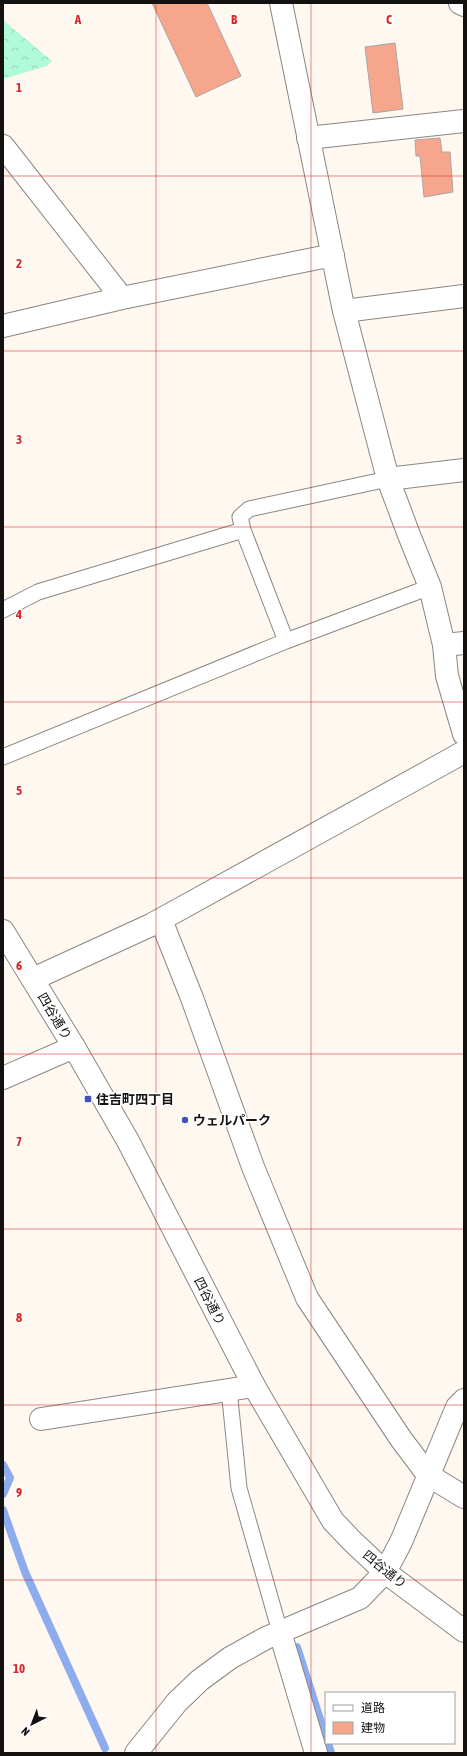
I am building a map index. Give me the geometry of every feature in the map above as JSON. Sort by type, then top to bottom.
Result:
[{"type":"street","points":[[281,3],[344,311],[388,479],[409,535],[454,644],[447,676],[464,734]]},
{"type":"street","points":[[460,3],[464,5]]},
{"type":"street","points":[[308,138],[464,121]]},
{"type":"street","points":[[3,146],[122,298]]},
{"type":"street","points":[[3,326],[122,298],[333,255]]},
{"type":"street","points":[[344,311],[464,296]]},
{"type":"street","points":[[388,479],[464,470]]},
{"type":"street","points":[[33,979],[161,920],[464,752]]},
{"type":"street","points":[[161,920],[192,998],[253,1167],[307,1298],[392,1426],[428,1475],[464,1497]]},
{"type":"street","name":"四谷通り","points":[[3,931],[74,1047],[128,1141],[254,1386],[333,1521],[385,1572],[464,1630]]},
{"type":"street","points":[[3,1078],[74,1047]]},
{"type":"street","points":[[41,1419],[254,1386]]},
{"type":"street","points":[[136,1753],[177,1702],[200,1680],[230,1658],[266,1638],[360,1598],[385,1572],[401,1542],[457,1407],[464,1400]]},
{"type":"street","points":[[280,1632],[316,1753]]},
{"type":"lane","points":[[286,642],[243,530],[240,517],[249,509],[388,479]]},
{"type":"lane","points":[[3,610],[38,592],[243,530]]},
{"type":"lane","points":[[3,757],[286,642],[430,587]]},
{"type":"lane","points":[[229,1389],[239,1488],[280,1632]]},
{"type":"green space","points":[[3,20],[52,61],[47,66],[3,79]]},
{"type":"building","points":[[152,3],[207,3],[241,76],[196,97]]},
{"type":"building","points":[[395,43],[403,109],[373,113],[365,47]]},
{"type":"building","points":[[440,138],[442,152],[450,152],[453,192],[424,197],[420,156],[416,156],[415,140]]},
{"type":"waterway","points":[[3,1465],[10,1478],[3,1494]]},
{"type":"waterway","points":[[3,1510],[25,1572],[105,1748]]},
{"type":"waterway","points":[[297,1647],[325,1735]]},
{"type":"waterway","points":[[328,1744],[331,1753]]},
{"type":"place","name":"住吉町四丁目","points":[[88,1099]]},
{"type":"place","name":"ウェルパーク","points":[[185,1120]]}]
